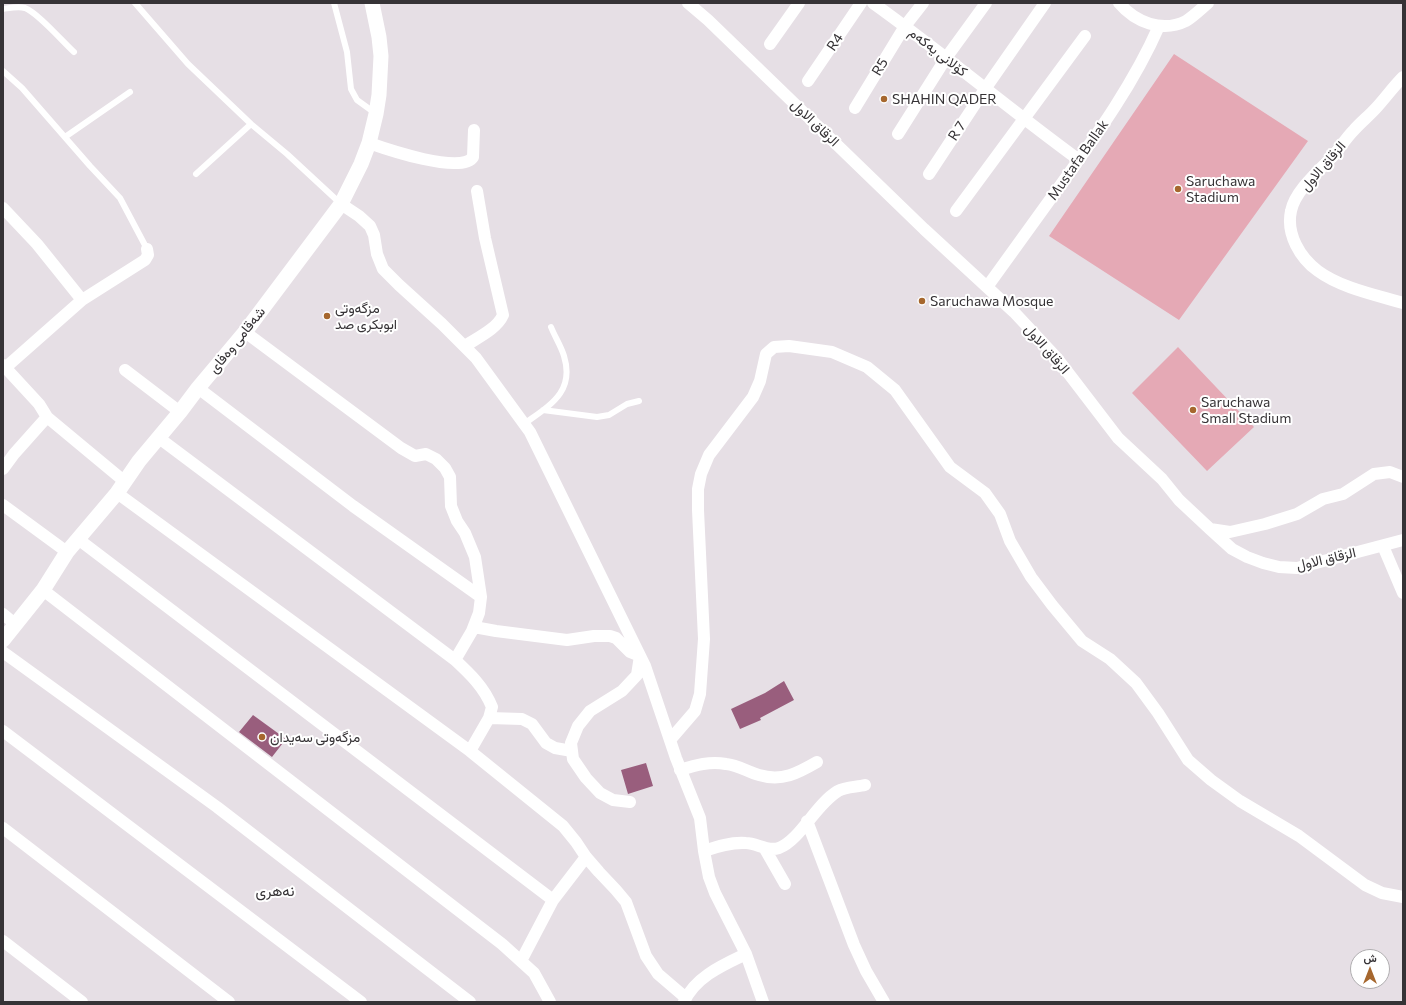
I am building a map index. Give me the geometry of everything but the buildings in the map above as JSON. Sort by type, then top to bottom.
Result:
[{"type":"street","name":"شەقامی وەفای","points":[[3,640],[43,590],[67,552],[198,388],[245,332],[341,204],[361,164],[376,114],[381,76],[381,56],[372,3]]},
{"type":"street","name":"الزقاق الاول","points":[[688,3],[714,25],[924,229],[1014,312],[1042,342],[1118,438],[1162,479],[1179,500],[1232,549],[1263,563],[1280,567],[1297,568],[1403,540]]},
{"type":"street","points":[[770,44],[799,3]]},
{"type":"street","name":"R4","points":[[808,81],[862,3]]},
{"type":"street","name":"کۆلانی یەکەم","points":[[873,3],[1079,160]]},
{"type":"street","name":"R5","points":[[855,108],[905,26],[923,3]]},
{"type":"street","points":[[898,134],[946,58],[986,3]]},
{"type":"street","name":"R 7","points":[[930,174],[985,88],[1045,3]]},
{"type":"street","points":[[1120,3],[1137,19],[1148,24],[1159,26],[1172,26],[1184,22],[1208,3]]},
{"type":"street","name":"Mustafa Ballak","points":[[987,287],[1120,101],[1159,26]]},
{"type":"street","points":[[956,211],[1085,36]]},
{"type":"street","name":"الزقاق الاول","points":[[1403,76],[1377,107],[1353,131],[1297,197],[1291,210],[1290,218],[1290,225],[1295,244],[1309,264],[1319,272],[1346,285],[1403,303]]},
{"type":"street","points":[[368,143],[423,160],[440,162],[466,162],[471,159],[473,154],[474,130]]},
{"type":"street","points":[[464,346],[490,330],[501,321],[503,315],[485,238],[478,191]]},
{"type":"street","points":[[341,204],[359,216],[370,226],[374,235],[377,254],[383,269],[476,358],[530,432],[645,666],[680,770],[700,818],[704,851],[714,893],[746,954],[763,1002]]},
{"type":"street","points":[[3,208],[37,244],[82,300]]},
{"type":"street","points":[[148,249],[148,255],[145,260],[82,300],[4,366],[39,404],[47,417],[120,487],[470,752],[563,826],[586,857],[626,902],[646,956],[658,974],[685,1000],[698,983],[714,970],[746,954]]},
{"type":"street","points":[[245,332],[401,448],[415,456],[426,454],[436,459],[445,468],[450,477],[451,506],[475,557],[481,597],[479,614],[455,660]]},
{"type":"street","points":[[670,740],[696,711],[700,694],[704,639],[698,510],[698,489],[701,474],[709,455],[753,397],[760,381],[766,354],[774,347],[789,346],[832,352],[867,367],[895,390],[950,467],[985,493],[1000,514],[1010,541],[1031,577],[1052,605],[1082,641],[1110,659],[1136,683],[1158,713],[1188,760],[1240,801],[1299,836],[1365,885],[1382,893],[1403,897]]},
{"type":"street","points":[[125,370],[180,412]]},
{"type":"street","points":[[198,388],[353,506],[481,597]]},
{"type":"street","points":[[3,469],[14,454],[47,417]]},
{"type":"street","points":[[159,438],[455,660],[478,682],[488,697],[492,707],[489,718],[470,752]]},
{"type":"street","points":[[1210,529],[1230,532],[1265,524],[1297,514],[1323,499],[1342,494],[1374,474],[1390,472],[1403,477]]},
{"type":"street","points":[[3,505],[67,552]]},
{"type":"street","points":[[78,539],[553,900]]},
{"type":"street","points":[[1383,546],[1403,593]]},
{"type":"street","points":[[43,590],[490,935],[534,973],[550,1002]]},
{"type":"street","points":[[3,614],[15,624]]},
{"type":"street","points":[[474,626],[496,631],[567,640],[594,636],[610,636],[616,638],[630,652],[640,656]]},
{"type":"street","points":[[3,652],[217,808],[470,1002]]},
{"type":"street","points":[[630,802],[613,800],[600,793],[586,778],[573,759],[571,743],[578,726],[590,711],[622,690],[637,676],[640,656]]},
{"type":"street","points":[[489,718],[522,719],[532,724],[546,743],[555,748],[572,751]]},
{"type":"street","points":[[3,730],[361,1002]]},
{"type":"street","points":[[680,770],[698,764],[711,762],[728,764],[759,775],[775,778],[797,773],[817,762]]},
{"type":"street","points":[[704,851],[730,843],[748,843],[765,849],[778,848],[794,839],[819,806],[839,790],[865,785]]},
{"type":"street","points":[[807,821],[854,945],[866,971],[884,1002]]},
{"type":"street","points":[[3,828],[229,1002]]},
{"type":"street","points":[[765,849],[785,884]]},
{"type":"street","points":[[521,961],[553,900],[586,857]]},
{"type":"street","points":[[3,940],[82,1002]]},
{"type":"lane","points":[[135,3],[188,64],[251,124],[287,154],[341,204]]},
{"type":"lane","points":[[334,3],[347,52],[351,89],[357,100],[376,114]]},
{"type":"lane","points":[[3,8],[24,8],[35,15],[74,52]]},
{"type":"lane","points":[[3,71],[22,88],[120,198],[148,249]]},
{"type":"lane","points":[[65,137],[130,92]]},
{"type":"lane","points":[[196,174],[251,124]]},
{"type":"lane","points":[[524,424],[550,404],[563,389],[566,381],[567,373],[564,355],[551,327]]},
{"type":"lane","points":[[543,410],[597,417],[610,415],[627,404],[639,401]]},
{"type":"shaded area","name":"Saruchawa Stadium","points":[[1174,54],[1308,141],[1179,320],[1049,236]]},
{"type":"shaded area","name":"Saruchawa Small Stadium","points":[[1178,347],[1254,427],[1207,471],[1132,393]]},
{"type":"place","name":"SHAHIN QADER","points":[[884,99]]},
{"type":"place","name":"Saruchawa Stadium","points":[[1178,189]]},
{"type":"place","name":"Saruchawa Mosque","points":[[922,301]]},
{"type":"place","name":"مزگەوتی ابوبکری صد","points":[[327,316]]},
{"type":"place","name":"Saruchawa Small Stadium","points":[[1193,410]]},
{"type":"place","name":"مزگەوتی سەیدان","points":[[262,737]]},
{"type":"district","name":"نەھری","points":[[275,891]]}]
